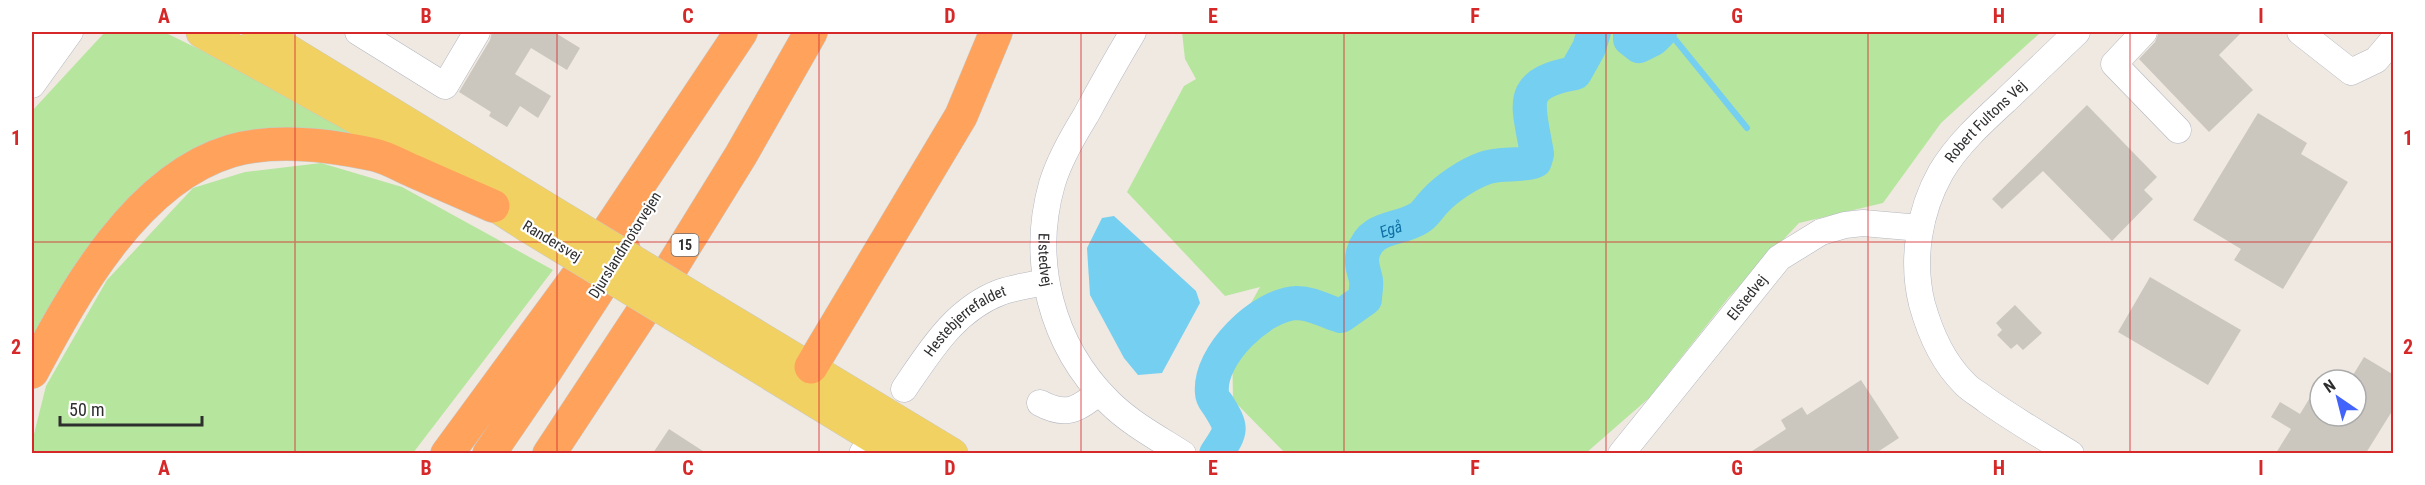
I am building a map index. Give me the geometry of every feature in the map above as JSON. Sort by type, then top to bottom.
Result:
[{"type":"highway","points":[[447,453],[582,270],[741,32]]},
{"type":"highway","name":"Djurslandmotorvejen","points":[[489,453],[543,375],[623,251],[711,106],[752,32]]},
{"type":"highway","name":"15","points":[[549,453],[670,269],[741,154],[811,32]]},
{"type":"highway","points":[[804,379],[960,116],[996,32]]},
{"type":"highway","points":[[32,372],[92,270],[137,211],[166,184],[194,166],[231,151],[268,145],[307,145],[378,155],[492,206]]},
{"type":"main road","name":"Randersvej","points":[[202,32],[385,135],[492,206],[534,215]]},
{"type":"main road","name":"Randersvej","points":[[258,32],[534,215],[710,322],[804,379],[952,453]]},
{"type":"main road","name":"Randersvej","points":[[804,379],[901,453]]},
{"type":"street","points":[[32,51],[45,32]]},
{"type":"street","points":[[32,85],[70,32]]},
{"type":"street","points":[[358,32],[445,86],[477,32]]},
{"type":"street","name":"Elstedvej","points":[[1133,32],[1072,139],[1052,182],[1043,223],[1042,252],[1053,310],[1063,337],[1074,357],[1099,392],[1129,418],[1184,453]]},
{"type":"street","name":"Robert Fultons Vej","points":[[2071,453],[2038,445],[2006,414],[1965,384],[1940,351],[1926,320],[1919,292],[1917,261],[1920,228],[1927,203],[1942,171],[1963,144],[2077,32]]},
{"type":"street","points":[[2144,32],[2114,64],[2178,130]]},
{"type":"street","points":[[2300,32],[2351,72],[2376,60],[2394,39]]},
{"type":"street","name":"Elstedvej","points":[[1621,453],[1779,258],[1821,232],[1845,225],[1863,223],[1920,228]]},
{"type":"street","name":"Hestebjerrefaldet","points":[[904,389],[939,339],[957,319],[981,301],[1001,292],[1046,282]]},
{"type":"street","points":[[1040,403],[1062,412],[1077,408],[1099,392]]},
{"type":"green space","points":[[105,32],[164,32],[383,140],[216,146],[32,351],[32,111]]},
{"type":"green space","points":[[1182,32],[2041,32],[1941,123],[1883,203],[1799,223],[1729,297],[1649,398],[1586,453],[1285,453],[1233,400],[1232,337],[1260,287],[1225,296],[1127,192],[1184,86],[1196,79],[1185,59]]},
{"type":"green space","points":[[321,163],[402,187],[553,270],[413,453],[32,453],[32,442],[46,386],[107,280],[193,188],[245,172]]},
{"type":"water","points":[[1114,216],[1196,291],[1200,303],[1162,373],[1138,375],[1124,358],[1090,295],[1087,248],[1102,218]]},
{"type":"building","points":[[492,32],[554,32],[580,48],[567,70],[531,48],[515,74],[551,96],[538,118],[520,106],[507,127],[489,116],[491,112],[459,92],[490,40]]},
{"type":"building","points":[[2159,32],[2242,32],[2219,55],[2253,90],[2209,132],[2139,59],[2155,42]]},
{"type":"building","points":[[2087,105],[2157,177],[2144,190],[2153,199],[2112,241],[2043,171],[2002,209],[1992,199]]},
{"type":"building","points":[[2258,113],[2307,143],[2301,154],[2348,182],[2283,289],[2234,260],[2241,249],[2193,220]]},
{"type":"building","points":[[2150,277],[2241,330],[2208,385],[2118,332]]},
{"type":"building","points":[[2015,305],[2042,333],[2023,350],[2017,344],[2011,349],[1997,335],[2002,330],[1996,323]]},
{"type":"building","points":[[2364,357],[2394,375],[2394,408],[2366,453],[2276,453],[2291,429],[2271,417],[2280,402],[2300,414],[2308,401],[2308,428],[2368,428],[2368,368],[2357,368]]},
{"type":"building","points":[[1861,380],[1899,438],[1876,453],[1749,453],[1786,429],[1781,420],[1802,407],[1807,415]]},
{"type":"building","points":[[669,429],[706,453],[653,453]]},
{"type":"waterway","name":"Egå","points":[[1216,454],[1229,430],[1226,419],[1212,393],[1213,379],[1219,363],[1240,334],[1268,312],[1297,303],[1314,306],[1341,316],[1365,299],[1366,282],[1362,257],[1372,238],[1386,230],[1419,218],[1445,191],[1478,171],[1492,166],[1535,161],[1537,154],[1530,109],[1530,99],[1534,90],[1543,83],[1575,73],[1589,48],[1594,32]]},
{"type":"waterway","name":"Egå","points":[[1630,32],[1630,39],[1639,46],[1653,39],[1660,32]]},
{"type":"waterway","points":[[1669,32],[1747,128]]}]
